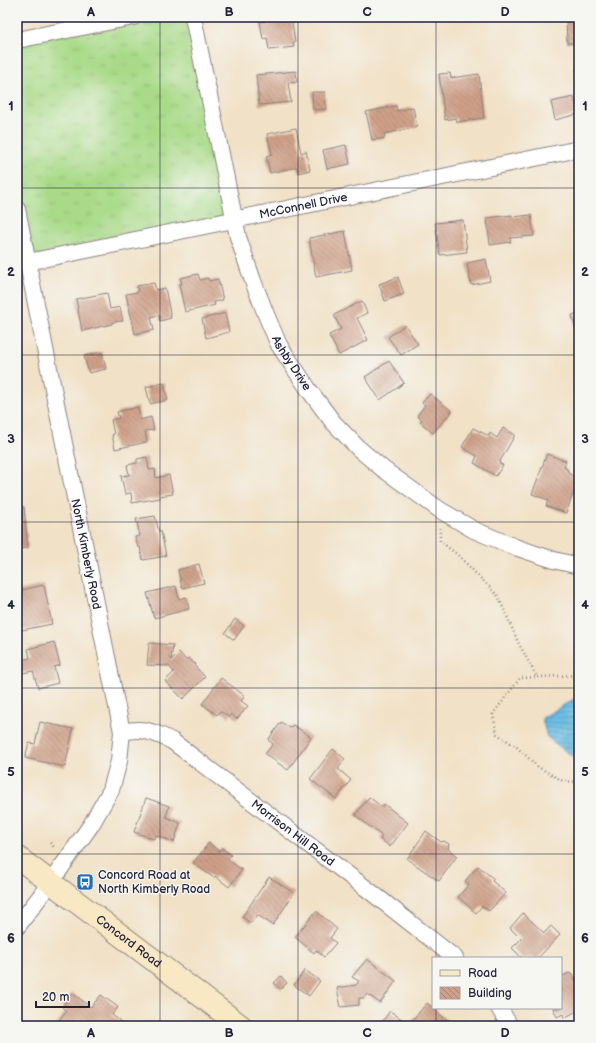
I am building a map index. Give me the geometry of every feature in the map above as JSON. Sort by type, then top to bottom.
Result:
[{"type":"main road","name":"Concord Road","points":[[17,857],[242,1026]]},
{"type":"street","points":[[17,40],[133,17]]},
{"type":"street","name":"Ashby Drive","points":[[193,17],[236,219],[238,237],[267,317],[280,345],[309,390],[333,422],[358,448],[383,469],[440,510],[474,530],[515,547],[554,560],[579,566]]},
{"type":"street","name":"McConnell Drive","points":[[28,262],[579,149]]},
{"type":"street","name":"North Kimberly Road","points":[[17,209],[122,732],[119,761],[111,790],[91,825],[17,927]]},
{"type":"street","name":"Morrison Hill Road","points":[[122,732],[139,730],[147,731],[172,742],[371,892],[454,957]]},
{"type":"street","points":[[500,1009],[510,1026]]},
{"type":"path","points":[[440,510],[440,541],[459,556],[498,596],[519,644],[537,677]]},
{"type":"path","points":[[579,675],[520,678],[493,714],[497,734],[518,748],[538,767],[563,781],[579,782]]},
{"type":"green space","points":[[146,17],[190,17],[233,217],[30,258],[17,197],[17,43]]},
{"type":"water","points":[[579,696],[579,762],[547,737],[542,718]]},
{"type":"building","points":[[264,17],[304,17],[305,21],[292,23],[295,42],[293,42],[294,47],[269,50],[267,38],[263,39],[260,22],[265,21]]},
{"type":"building","points":[[566,17],[579,17],[579,43],[567,43]]},
{"type":"building","points":[[576,69],[579,69],[579,92],[576,80],[578,79]]},
{"type":"building","points":[[296,71],[297,82],[288,83],[291,102],[259,105],[256,75]]},
{"type":"building","points":[[450,73],[451,78],[479,74],[484,118],[457,122],[456,118],[445,120],[439,74]]},
{"type":"building","points":[[312,92],[325,92],[326,109],[313,110]]},
{"type":"building","points":[[574,97],[578,114],[555,120],[551,102]]},
{"type":"building","points":[[396,106],[397,111],[413,107],[417,127],[384,134],[385,138],[372,140],[366,112]]},
{"type":"building","points":[[296,128],[301,153],[306,151],[310,170],[298,173],[297,167],[270,173],[266,156],[272,154],[267,134]]},
{"type":"building","points":[[346,145],[350,164],[327,169],[323,150]]},
{"type":"building","points":[[512,215],[512,217],[531,215],[534,236],[510,238],[511,242],[490,245],[487,218]]},
{"type":"building","points":[[463,220],[467,252],[440,255],[435,223]]},
{"type":"building","points":[[345,231],[352,270],[316,277],[309,238]]},
{"type":"building","points":[[486,259],[490,281],[471,285],[467,263]]},
{"type":"building","points":[[198,274],[200,280],[208,278],[209,281],[218,279],[223,300],[214,302],[215,305],[185,312],[179,284],[182,284],[180,278]]},
{"type":"building","points":[[398,277],[404,294],[385,301],[379,284]]},
{"type":"building","points":[[154,283],[156,290],[165,288],[171,318],[160,321],[159,315],[151,317],[154,330],[135,334],[126,294],[138,292],[137,286]]},
{"type":"building","points":[[107,293],[110,309],[120,307],[123,321],[112,322],[112,324],[82,331],[76,299]]},
{"type":"building","points":[[362,301],[367,313],[357,318],[368,340],[339,355],[329,335],[341,329],[334,315]]},
{"type":"building","points":[[225,313],[229,332],[206,338],[202,319]]},
{"type":"building","points":[[579,313],[579,332],[577,333],[572,315]]},
{"type":"building","points":[[405,325],[418,344],[401,355],[388,337]]},
{"type":"building","points":[[102,352],[106,369],[89,373],[84,356]]},
{"type":"building","points":[[389,361],[404,383],[380,400],[365,377]]},
{"type":"building","points":[[164,383],[168,400],[150,404],[146,387]]},
{"type":"building","points":[[430,394],[452,411],[433,433],[420,422],[422,420],[417,416],[425,405],[422,403]]},
{"type":"building","points":[[138,407],[140,420],[151,417],[154,430],[145,431],[147,442],[115,449],[111,420],[119,418],[117,412]]},
{"type":"building","points":[[473,428],[489,436],[490,433],[497,438],[503,428],[515,435],[499,463],[503,465],[496,476],[474,463],[477,456],[462,447]]},
{"type":"building","points":[[547,454],[566,461],[564,467],[567,469],[569,474],[579,478],[566,513],[546,506],[548,500],[532,494]]},
{"type":"building","points":[[147,457],[149,470],[155,469],[156,478],[169,475],[173,494],[132,503],[131,493],[125,494],[121,476],[129,475],[127,465],[137,463],[137,459]]},
{"type":"building","points":[[24,507],[28,548],[17,549],[17,508]]},
{"type":"building","points":[[155,516],[159,532],[161,531],[166,556],[143,560],[140,547],[138,547],[135,537],[140,536],[136,519]]},
{"type":"building","points":[[199,564],[204,583],[182,588],[178,570]]},
{"type":"building","points":[[44,585],[52,624],[17,631],[17,591]]},
{"type":"building","points":[[176,586],[179,599],[186,597],[189,609],[154,618],[147,593]]},
{"type":"building","points":[[235,619],[244,626],[234,640],[225,633]]},
{"type":"building","points":[[54,642],[60,665],[54,667],[58,683],[38,688],[33,671],[18,674],[17,661],[30,658],[28,649]]},
{"type":"building","points":[[149,643],[173,645],[171,660],[179,652],[186,660],[188,658],[195,664],[194,665],[205,677],[183,699],[165,681],[174,672],[169,666],[147,665]]},
{"type":"building","points":[[221,678],[245,696],[241,701],[248,706],[237,719],[231,714],[229,717],[220,711],[217,715],[202,704]]},
{"type":"building","points":[[40,722],[73,729],[65,767],[25,758],[29,743],[35,744]]},
{"type":"building","points":[[281,722],[290,728],[293,725],[311,737],[288,770],[265,754],[273,744],[268,740]]},
{"type":"building","points":[[333,749],[345,759],[338,769],[351,780],[336,799],[310,779]]},
{"type":"building","points":[[369,797],[382,807],[384,804],[408,823],[390,847],[380,839],[382,836],[355,815]]},
{"type":"building","points":[[146,798],[169,806],[166,817],[180,823],[174,842],[156,835],[154,839],[134,832]]},
{"type":"building","points":[[426,831],[441,842],[444,841],[449,844],[448,849],[457,856],[439,881],[407,859]]},
{"type":"building","points":[[209,843],[219,851],[222,848],[231,855],[227,859],[242,870],[229,887],[215,876],[214,878],[193,863]]},
{"type":"building","points":[[478,866],[494,879],[492,881],[506,893],[489,911],[482,906],[476,913],[458,897],[469,884],[465,881]]},
{"type":"building","points":[[269,877],[294,893],[273,925],[257,915],[251,923],[242,917]]},
{"type":"building","points":[[316,911],[337,929],[330,938],[336,943],[324,957],[316,950],[314,953],[295,937]]},
{"type":"building","points":[[523,913],[544,933],[551,926],[560,935],[539,957],[521,957],[512,948],[521,939],[510,928]]},
{"type":"building","points":[[367,959],[396,981],[380,1003],[367,994],[364,998],[359,998],[359,1005],[341,1007],[337,988],[356,985],[359,981],[352,977]]},
{"type":"building","points":[[305,970],[320,981],[309,996],[294,985]]},
{"type":"building","points":[[569,973],[574,976],[579,987],[579,1010],[564,1018],[563,1014],[557,1017],[553,1009],[562,1009],[562,974],[563,976]]},
{"type":"building","points":[[281,976],[287,983],[281,989],[274,983]]},
{"type":"building","points":[[72,993],[91,1007],[101,995],[118,1007],[112,1015],[120,1021],[116,1026],[55,1026],[66,1011],[62,1007]]},
{"type":"building","points":[[427,1003],[432,1009],[448,1021],[444,1026],[411,1026],[409,1024]]},
{"type":"building","points":[[390,1011],[406,1022],[403,1026],[379,1026]]},
{"type":"place","name":"Concord Road at North Kimberly Road","points":[[85,882]]}]
